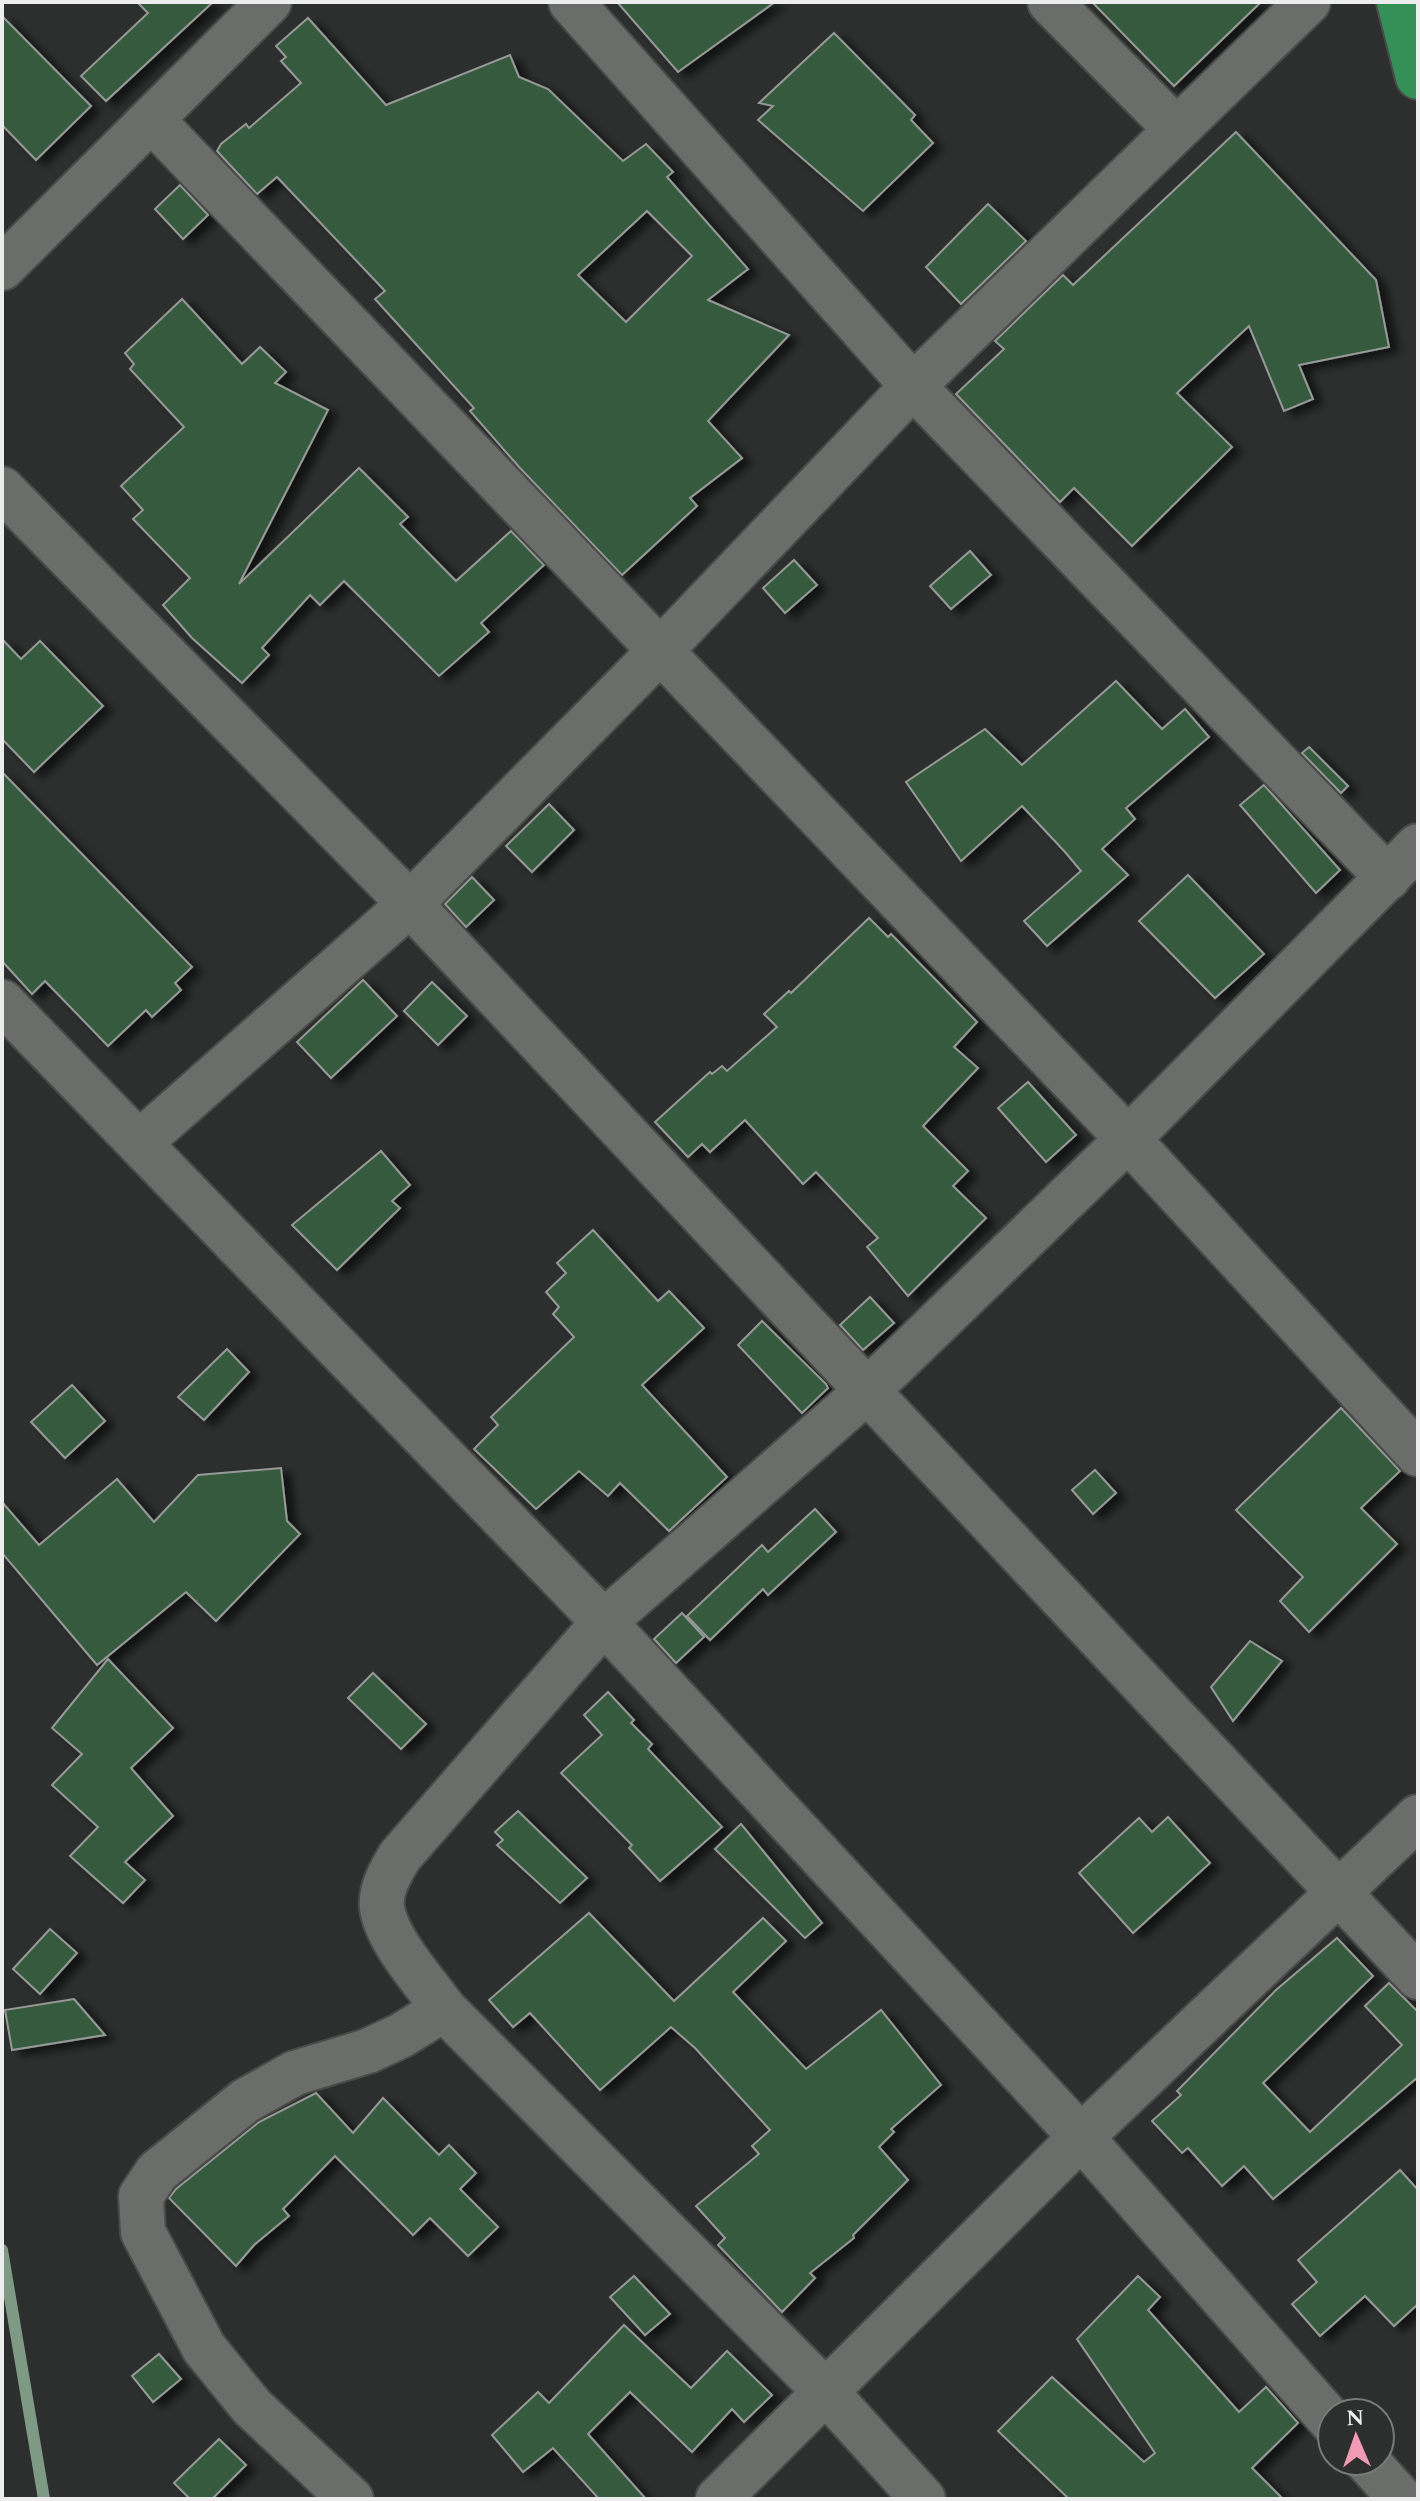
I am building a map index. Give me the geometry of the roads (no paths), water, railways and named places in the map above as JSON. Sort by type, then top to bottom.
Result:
[{"type":"main road","points":[[1399,2],[1418,77]]},
{"type":"street","points":[[2,268],[269,2]]},
{"type":"street","points":[[571,2],[913,386],[1388,878]]},
{"type":"street","points":[[1050,2],[1176,129]]},
{"type":"street","points":[[139,1143],[410,904],[661,650],[913,386],[1308,2]]},
{"type":"street","points":[[152,120],[1128,1139],[1418,1454]]},
{"type":"street","points":[[2,489],[410,904],[1418,1977]]},
{"type":"street","points":[[923,2499],[826,2392],[444,2009],[400,1949],[382,1908],[385,1882],[400,1856],[604,1622],[867,1391],[1128,1139],[1418,846]]},
{"type":"street","points":[[2,1002],[604,1622],[1081,2137],[1316,2404]]},
{"type":"street","points":[[718,2499],[1081,2137],[1418,1817]]},
{"type":"street","points":[[351,2499],[252,2407],[204,2348],[143,2232],[141,2196],[157,2172],[245,2101],[295,2073],[368,2051],[402,2035],[444,2009]]},
{"type":"street","points":[[1381,2477],[1401,2499]]},
{"type":"waterway","points":[[2,2250],[44,2499]]}]
